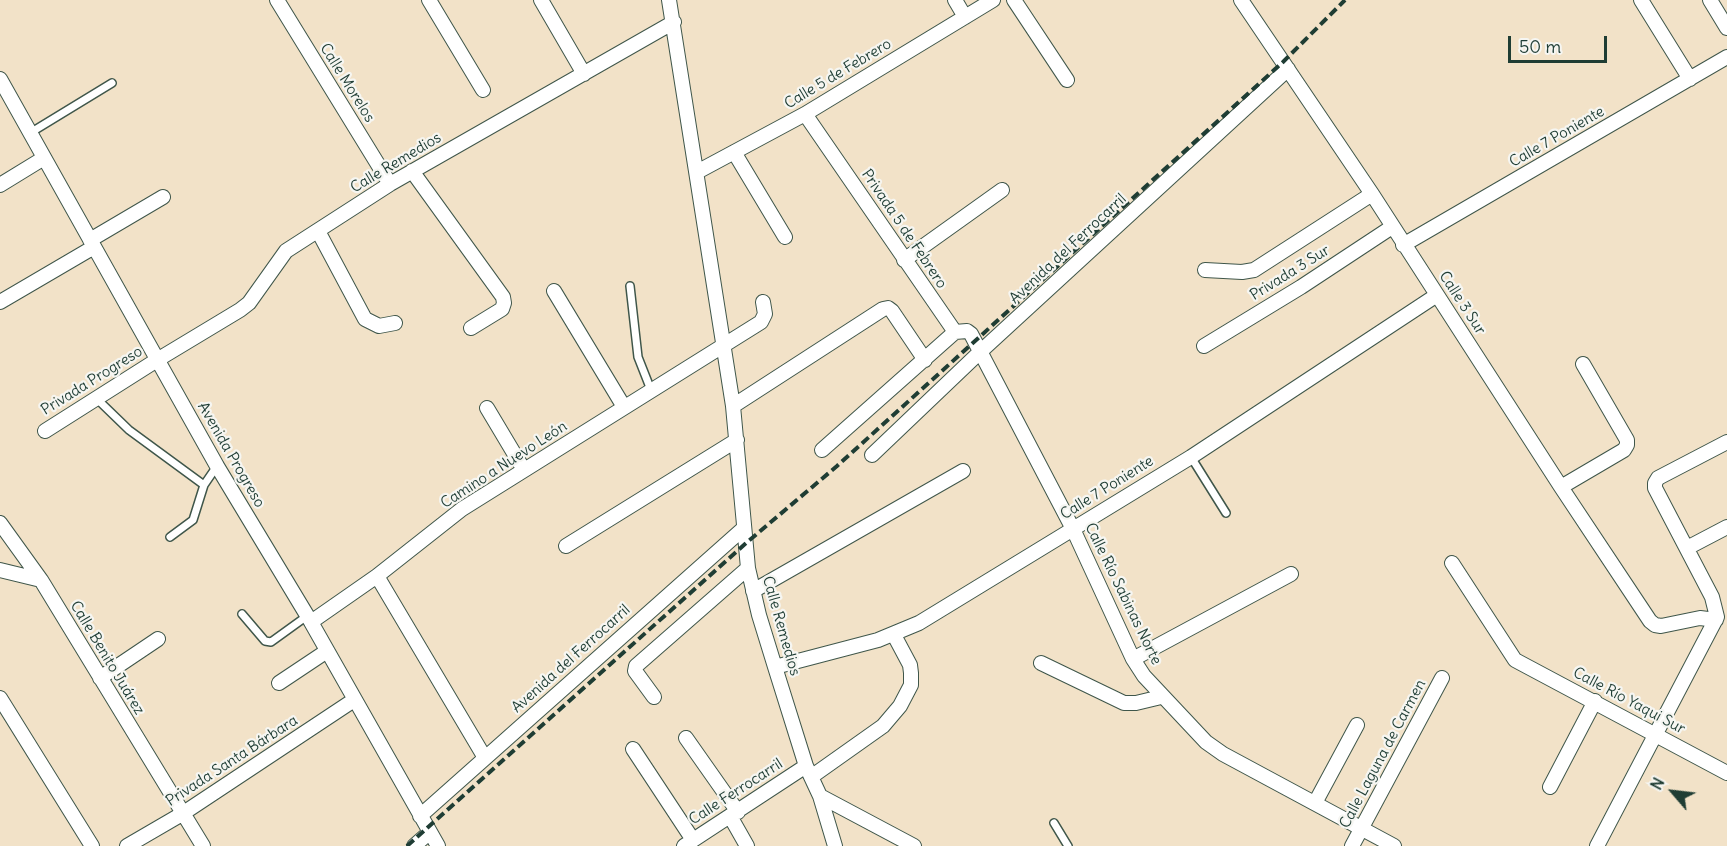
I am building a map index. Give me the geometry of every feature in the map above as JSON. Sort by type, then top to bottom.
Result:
[{"type":"street","name":"Calle Morelos","points":[[277,0],[390,184]]},
{"type":"street","points":[[429,0],[483,90]]},
{"type":"street","points":[[541,0],[584,74]]},
{"type":"street","name":"Calle Remedios","points":[[669,0],[733,406],[748,568],[775,667],[835,846]]},
{"type":"street","points":[[955,0],[965,18]]},
{"type":"street","name":"Calle 5 de Febrero","points":[[697,172],[805,114],[993,0]]},
{"type":"street","points":[[1014,0],[1067,80]]},
{"type":"street","name":"Calle 3 Sur","points":[[1241,0],[1372,194],[1561,487],[1655,625],[1661,626],[1720,616]]},
{"type":"street","points":[[1641,0],[1690,79]]},
{"type":"street","points":[[1710,0],[1727,28]]},
{"type":"street","name":"Calle Remedios","points":[[157,360],[249,303],[286,251],[412,171],[674,22]]},
{"type":"street","name":"Calle 7 Poniente","points":[[1403,245],[1727,57]]},
{"type":"street","name":"Avenida del Ferrocarril","points":[[872,456],[980,352],[1288,69]]},
{"type":"street","name":"Avenida Progreso","points":[[2,87],[45,159],[217,466],[309,619],[438,846]]},
{"type":"street","name":"Privada 5 de Febrero","points":[[805,114],[955,332],[967,331],[971,334],[980,352]]},
{"type":"street","points":[[734,152],[785,237]]},
{"type":"street","points":[[0,185],[45,159]]},
{"type":"street","points":[[412,171],[503,297],[502,309],[471,327]]},
{"type":"street","points":[[904,260],[1002,190]]},
{"type":"street","points":[[1204,270],[1242,272],[1254,270],[1372,194]]},
{"type":"street","points":[[0,302],[163,197]]},
{"type":"street","name":"Privada 3 Sur","points":[[1204,346],[1301,287],[1392,226]]},
{"type":"street","points":[[318,231],[365,319],[379,326],[395,323]]},
{"type":"street","points":[[554,291],[624,407]]},
{"type":"street","name":"Calle 7 Poniente","points":[[775,667],[894,635],[918,623],[1191,457],[1437,295]]},
{"type":"street","name":"Camino a Nuevo León","points":[[309,619],[377,576],[462,509],[761,322],[765,314],[763,302]]},
{"type":"street","points":[[733,406],[883,309],[888,308],[892,311],[925,360]]},
{"type":"street","points":[[822,450],[955,332]]},
{"type":"street","name":"Calle Río Sabinas Norte","points":[[980,352],[1073,529],[1133,659],[1161,697],[1214,748],[1394,846]]},
{"type":"street","name":"Privada Progreso","points":[[45,431],[157,360]]},
{"type":"street","points":[[1561,487],[1624,450],[1627,445],[1627,440],[1583,364]]},
{"type":"street","points":[[487,408],[524,470]]},
{"type":"street","points":[[566,546],[737,440]]},
{"type":"street","points":[[1598,846],[1720,616],[1655,488],[1655,483],[1658,478],[1727,442]]},
{"type":"street","points":[[753,591],[963,471]]},
{"type":"street","name":"Calle Benito Juárez","points":[[0,523],[41,580],[202,846]]},
{"type":"street","points":[[1687,548],[1727,527]]},
{"type":"street","name":"Avenida del Ferrocarril","points":[[420,816],[744,528]]},
{"type":"street","name":"Calle Río Yaqui Sur","points":[[1452,563],[1513,666],[1594,701],[1727,773]]},
{"type":"street","points":[[654,697],[635,671],[636,666],[748,568]]},
{"type":"street","points":[[0,570],[41,580]]},
{"type":"street","points":[[1133,659],[1291,574]]},
{"type":"street","points":[[377,576],[485,758]]},
{"type":"street","name":"Calle Ferrocarril","points":[[697,842],[734,814],[809,772],[883,726],[900,706],[911,685],[910,665],[894,635]]},
{"type":"street","points":[[100,678],[158,639]]},
{"type":"street","points":[[279,683],[327,651]]},
{"type":"street","points":[[1041,663],[1124,703],[1136,703],[1161,697]]},
{"type":"street","name":"Calle Laguna de Carmen","points":[[1352,846],[1442,678]]},
{"type":"street","points":[[0,698],[92,846]]},
{"type":"street","name":"Privada Santa Bárbara","points":[[127,846],[182,814],[354,700]]},
{"type":"street","points":[[1550,787],[1594,701]]},
{"type":"street","points":[[1315,803],[1357,725]]},
{"type":"street","points":[[686,738],[734,814],[747,846]]},
{"type":"street","points":[[633,749],[697,842]]},
{"type":"street","points":[[820,796],[914,846]]},
{"type":"street","points":[[414,846],[430,832]]},
{"type":"lane","points":[[30,133],[112,83]]},
{"type":"lane","points":[[630,286],[638,357],[651,390]]},
{"type":"lane","points":[[96,399],[129,430],[204,485]]},
{"type":"lane","points":[[1191,457],[1226,513]]},
{"type":"lane","points":[[170,537],[193,520],[204,485],[217,466]]},
{"type":"lane","points":[[242,614],[268,642],[272,642],[309,619]]},
{"type":"lane","points":[[1054,823],[1068,846]]},
{"type":"railway","points":[[407,846],[745,544],[837,466],[1283,62],[1345,0]]}]
